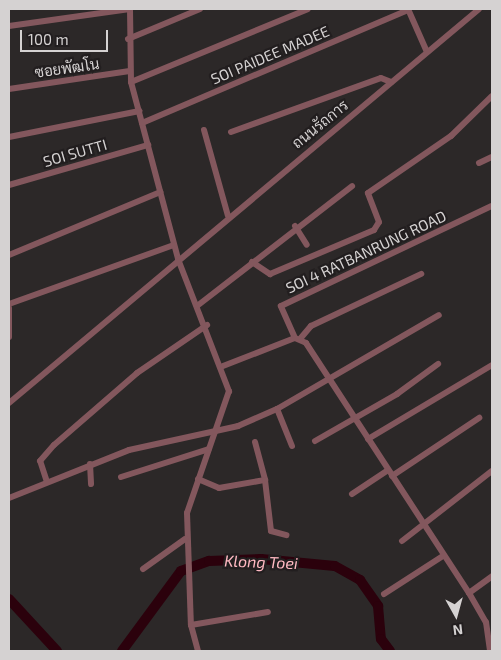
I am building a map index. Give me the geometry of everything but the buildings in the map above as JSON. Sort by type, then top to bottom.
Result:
[{"type":"street","points":[[9,26],[130,9],[128,39],[131,82],[178,259],[223,366],[229,391],[219,428],[198,479],[186,539],[191,625],[198,651]]},
{"type":"street","points":[[128,39],[200,9]]},
{"type":"street","points":[[131,82],[308,9]]},
{"type":"street","name":"ถนนรัถการ","points":[[9,403],[228,216],[479,9]]},
{"type":"street","points":[[408,10],[427,52]]},
{"type":"street","name":"SOI PAIDEE MADEE","points":[[142,123],[408,10]]},
{"type":"street","name":"ซอยพัฒโน","points":[[9,89],[130,71]]},
{"type":"street","points":[[231,132],[381,78],[391,82]]},
{"type":"street","points":[[252,262],[270,274],[374,230],[379,222],[368,193],[451,136],[492,96]]},
{"type":"street","points":[[9,137],[139,111]]},
{"type":"street","points":[[204,130],[228,216]]},
{"type":"street","name":"SOI SUTTI","points":[[9,185],[148,145]]},
{"type":"street","points":[[479,163],[492,157]]},
{"type":"street","points":[[197,306],[295,226],[352,186]]},
{"type":"street","points":[[9,256],[160,192]]},
{"type":"street","name":"SOI 4 RATBANRUNG ROAD","points":[[298,338],[282,306],[492,206]]},
{"type":"street","points":[[295,226],[307,245]]},
{"type":"street","points":[[9,337],[9,306],[174,245]]},
{"type":"street","points":[[223,366],[298,338],[311,326],[421,274]]},
{"type":"street","points":[[9,498],[90,464],[219,428],[238,426],[277,409],[439,315]]},
{"type":"street","points":[[47,482],[40,461],[54,445],[137,373],[207,325]]},
{"type":"street","points":[[298,338],[332,378],[355,419],[422,526],[468,592],[486,622],[490,651]]},
{"type":"street","points":[[315,441],[355,419],[438,364]]},
{"type":"street","points":[[368,439],[492,365]]},
{"type":"street","points":[[277,409],[292,446]]},
{"type":"street","points":[[352,494],[479,418]]},
{"type":"street","points":[[255,442],[265,480],[271,530],[286,535]]},
{"type":"street","points":[[121,476],[209,449]]},
{"type":"street","points":[[90,464],[91,484]]},
{"type":"street","points":[[402,541],[492,471]]},
{"type":"street","points":[[198,479],[219,488],[265,480]]},
{"type":"street","points":[[143,569],[186,539]]},
{"type":"street","points":[[384,594],[443,556]]},
{"type":"street","points":[[468,592],[492,576]]},
{"type":"street","points":[[191,625],[268,612]]},
{"type":"waterway","name":"Klong Toei","points":[[122,651],[181,571],[209,561],[261,559],[335,566],[360,580],[378,606],[381,639],[390,651]]},
{"type":"waterway","name":"Klong Toei","points":[[9,599],[57,651]]}]
